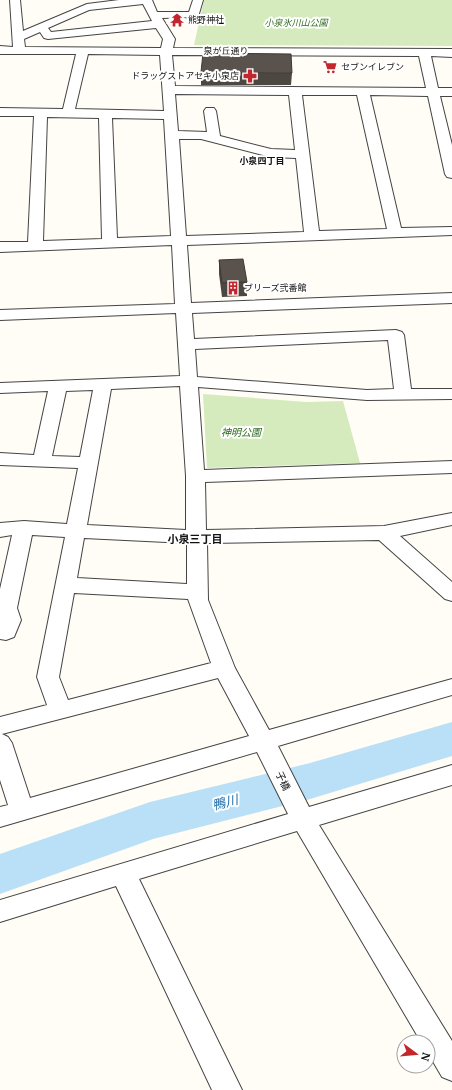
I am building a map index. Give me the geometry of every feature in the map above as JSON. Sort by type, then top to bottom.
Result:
[{"type":"street","points":[[18,37],[42,27],[86,4],[147,0]]},
{"type":"street","name":"子橋","points":[[147,0],[149,8],[169,39],[166,51],[195,476],[198,600],[224,668],[264,742],[303,820],[452,1067]]},
{"type":"street","points":[[42,27],[48,36],[194,16],[198,0]]},
{"type":"street","points":[[13,2],[19,50]]},
{"type":"street","name":"泉が丘通り","points":[[0,50],[452,53]]},
{"type":"street","points":[[68,113],[83,50]]},
{"type":"street","points":[[424,52],[452,174]]},
{"type":"street","points":[[169,90],[452,92]]},
{"type":"street","points":[[295,91],[312,236]]},
{"type":"street","points":[[363,92],[395,233]]},
{"type":"street","points":[[210,111],[214,138]]},
{"type":"street","points":[[0,112],[171,115]]},
{"type":"street","points":[[34,246],[41,113]]},
{"type":"street","points":[[105,114],[110,243]]},
{"type":"street","points":[[172,135],[201,135],[271,153],[303,154]]},
{"type":"street","points":[[0,247],[452,231]]},
{"type":"street","points":[[0,315],[452,298]]},
{"type":"street","points":[[186,344],[396,335],[403,395]]},
{"type":"street","points":[[0,388],[188,381],[366,395],[452,394]]},
{"type":"street","points":[[60,710],[48,677],[103,385]]},
{"type":"street","points":[[42,461],[58,386]]},
{"type":"street","points":[[0,459],[88,463]]},
{"type":"street","points":[[195,476],[452,467]]},
{"type":"street","points":[[0,530],[24,528],[197,537],[384,533],[452,519]]},
{"type":"street","points":[[0,631],[6,632],[10,620],[6,608],[24,528]]},
{"type":"street","points":[[384,533],[452,594]]},
{"type":"street","points":[[65,585],[198,592]]},
{"type":"street","points":[[0,726],[224,668]]},
{"type":"street","points":[[0,817],[452,687]]},
{"type":"street","points":[[0,743],[22,811]]},
{"type":"street","points":[[0,911],[123,873],[451,777]]},
{"type":"street","points":[[123,873],[227,1090]]},
{"type":"green space","name":"小泉氷川山公園","points":[[204,0],[452,0],[452,46],[194,45]]},
{"type":"green space","name":"神明公園","points":[[203,394],[306,402],[343,401],[360,463],[207,468]]},
{"type":"building","points":[[203,53],[291,54],[292,73],[201,72]]},
{"type":"building","points":[[243,259],[247,282],[222,283],[219,260]]},
{"type":"waterway","name":"鴨川","points":[[0,874],[150,821],[310,781],[452,739]]},
{"type":"place","name":"熊野神社","points":[[177,20]]},
{"type":"place","name":"セブンイレブン","points":[[330,67]]},
{"type":"place","name":"ドラッグストアセキ小泉店","points":[[250,76]]},
{"type":"place","name":"ブリーズ弐番館","points":[[233,288]]},
{"type":"district","name":"小泉四丁目","points":[[262,161]]},
{"type":"district","name":"小泉三丁目","points":[[195,539]]}]
